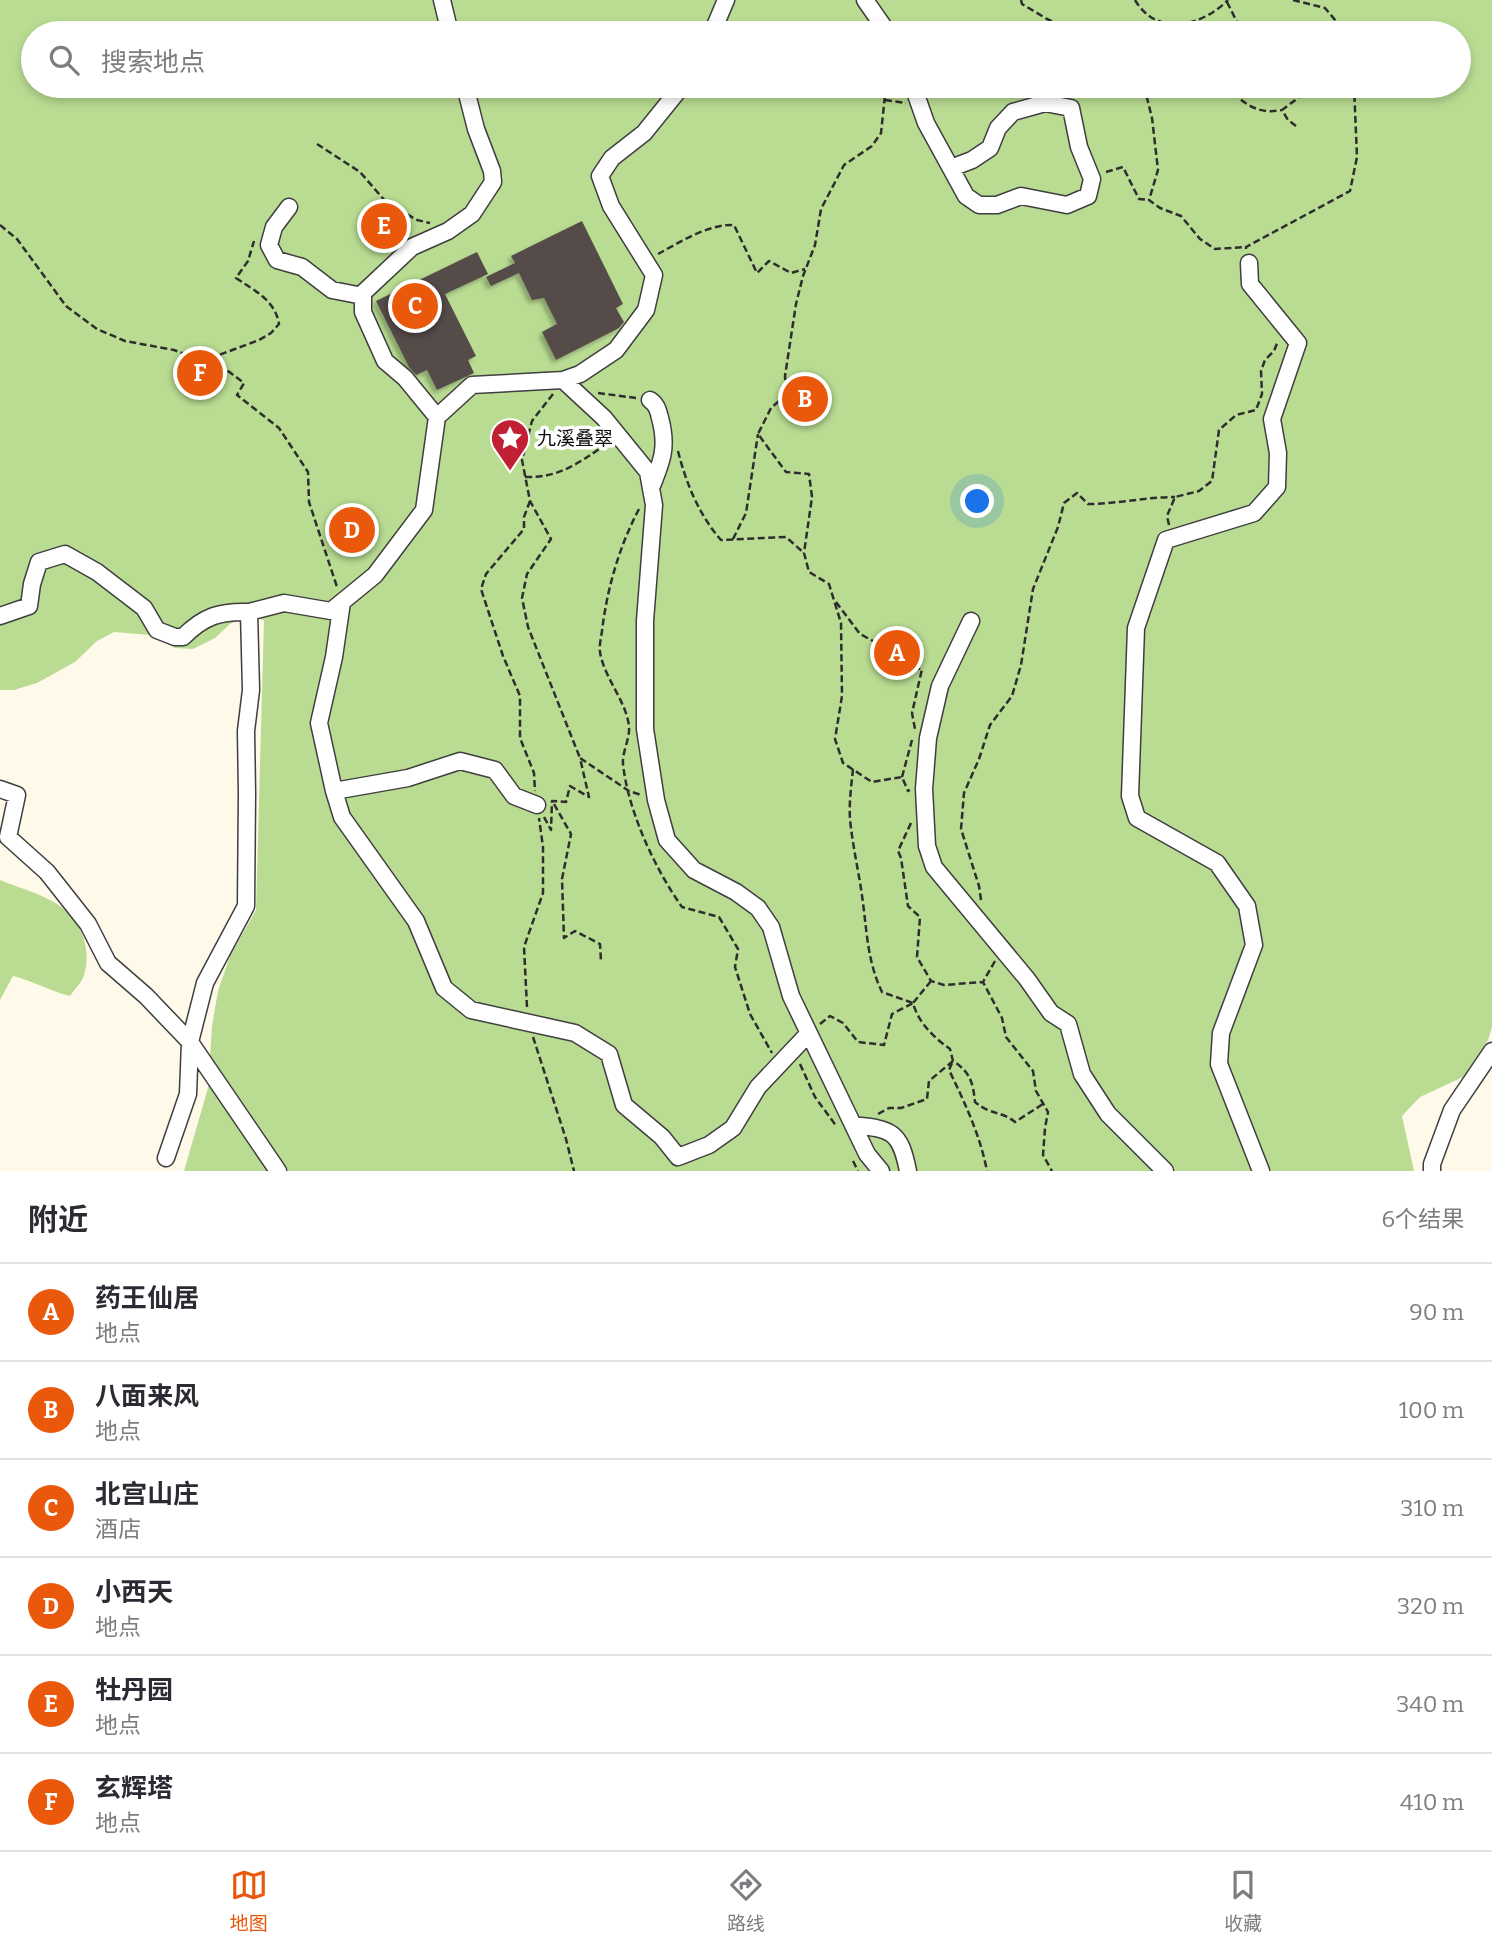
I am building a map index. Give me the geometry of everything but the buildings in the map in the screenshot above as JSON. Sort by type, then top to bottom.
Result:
[{"type":"street","points":[[442,0],[447,21]]},
{"type":"street","points":[[717,21],[726,0]]},
{"type":"street","points":[[865,0],[880,21]]},
{"type":"street","points":[[437,417],[405,378],[385,361],[363,312],[363,293],[412,247],[448,231],[472,214],[493,183],[492,171],[476,129],[468,98]]},
{"type":"street","points":[[0,616],[29,606],[39,562],[65,554],[97,572],[144,607],[157,630],[175,636],[183,636],[195,624],[224,611],[249,612],[284,603],[331,611],[375,575],[424,510],[437,417],[472,385],[568,385],[616,350],[646,310],[654,275],[611,206],[600,176],[612,158],[644,133],[672,98]]},
{"type":"street","points":[[916,98],[918,105],[965,196],[979,205],[997,205],[1021,196],[1067,205],[1088,196],[1092,179],[1079,147],[1071,108],[1045,103],[1013,112],[998,128],[990,148],[972,160],[951,168]]},
{"type":"street","points":[[289,207],[275,227],[269,245],[277,260],[302,267],[332,290],[363,296]]},
{"type":"street","points":[[1247,255],[1250,284],[1298,343],[1272,419],[1278,453],[1277,486],[1254,513],[1166,540],[1136,628],[1130,796],[1137,818],[1217,863],[1247,906],[1254,945],[1221,1033],[1219,1064],[1261,1171]]},
{"type":"street","points":[[568,385],[604,418],[648,472],[654,505],[645,621],[645,729],[656,800],[667,840],[694,870],[736,892],[758,908],[771,927],[791,996],[808,1034],[850,1126],[881,1171]]},
{"type":"street","points":[[650,400],[657,405],[665,436],[663,458],[651,488]]},
{"type":"street","points":[[342,602],[334,657],[319,723],[334,791],[342,817],[416,921],[444,989],[471,1010],[575,1033],[610,1054],[624,1105],[662,1137],[678,1157],[709,1145],[733,1128],[758,1087],[808,1034]]},
{"type":"street","points":[[166,1158],[188,1094],[190,1042],[205,983],[246,906],[246,731],[251,690],[247,631],[249,612]]},
{"type":"street","points":[[971,621],[940,686],[922,734],[927,846],[934,867],[1002,948],[1051,1013],[1068,1024],[1082,1074],[1108,1114],[1164,1171]]},
{"type":"street","points":[[334,791],[408,778],[460,761],[495,769],[514,796],[544,803]]},
{"type":"street","points":[[0,789],[17,795],[8,837],[47,872],[88,924],[108,963],[146,996],[190,1042],[278,1171]]},
{"type":"street","points":[[1432,1171],[1432,1164],[1452,1110],[1492,1051]]},
{"type":"street","points":[[850,1126],[885,1128],[903,1145],[908,1171]]},
{"type":"path","points":[[1021,0],[1022,4],[1052,21]]},
{"type":"path","points":[[1135,0],[1141,10],[1162,21]]},
{"type":"path","points":[[1293,0],[1325,8],[1336,21]]},
{"type":"path","points":[[1195,21],[1227,1],[1237,21]]},
{"type":"path","points":[[1147,98],[1158,170],[1149,200]]},
{"type":"path","points":[[1238,98],[1267,113],[1283,110],[1298,98]]},
{"type":"path","points":[[1092,179],[1101,173],[1123,167],[1139,199],[1149,200],[1160,208],[1181,216],[1200,239],[1215,249],[1247,255],[1350,191],[1357,157],[1354,99]]},
{"type":"path","points":[[733,540],[746,513],[758,434],[771,408],[786,395],[785,376],[796,304],[814,245],[821,209],[844,165],[872,146],[881,133],[885,100],[918,105]]},
{"type":"path","points":[[1283,110],[1288,120],[1296,126]]},
{"type":"path","points":[[317,144],[360,172],[386,202],[417,220],[429,223]]},
{"type":"path","points":[[0,225],[17,239],[66,306],[97,329],[125,341],[174,351],[203,361],[259,340],[279,324],[277,313],[270,302],[236,278],[248,261],[257,235]]},
{"type":"path","points":[[645,261],[696,235],[722,225],[734,225],[757,273],[769,261],[791,273],[806,269]]},
{"type":"path","points":[[981,900],[961,829],[964,793],[979,760],[990,725],[1012,696],[1021,665],[1033,589],[1058,527],[1064,503],[1077,493],[1088,504],[1175,497],[1199,491],[1212,481],[1219,430],[1236,415],[1256,410],[1262,394],[1261,371],[1265,360],[1274,351],[1284,327]]},
{"type":"path","points":[[211,358],[244,383],[237,395],[279,428],[308,472],[309,502],[342,602]]},
{"type":"path","points":[[544,803],[566,802],[570,786],[589,797],[580,758],[528,627],[522,598],[527,574],[551,539],[530,501],[522,460],[532,421],[568,385],[650,400]]},
{"type":"path","points":[[758,434],[786,472],[809,474],[812,497],[804,553],[809,572],[829,584],[841,622],[842,696],[835,739],[843,763],[872,782],[902,778]]},
{"type":"path","points":[[525,477],[542,478],[563,472],[618,436]]},
{"type":"path","points":[[665,436],[678,449],[689,488],[712,530],[721,540],[786,537],[804,553]]},
{"type":"path","points":[[1172,539],[1167,516],[1175,497]]},
{"type":"path","points":[[530,501],[524,517],[524,530],[486,574],[481,589],[503,656],[520,696],[520,738],[551,830],[544,803]]},
{"type":"path","points":[[834,599],[860,634],[873,641],[900,666],[922,668],[912,713],[922,734],[902,778],[908,791],[924,789]]},
{"type":"path","points":[[580,758],[629,791],[656,800]]},
{"type":"path","points":[[853,769],[850,827],[871,964],[882,992],[913,1003]]},
{"type":"path","points":[[544,803],[571,834],[562,879],[564,938],[575,931],[600,944],[601,961]]},
{"type":"path","points":[[544,803],[543,893],[524,947],[523,975],[529,1023],[574,1171]]},
{"type":"path","points":[[915,815],[898,851],[908,906],[920,917],[916,957],[931,981],[944,985],[983,982]]},
{"type":"path","points":[[983,982],[1002,948]]},
{"type":"path","points":[[808,1034],[830,1016],[844,1023],[858,1042],[884,1045],[892,1014],[913,1003],[931,981]]},
{"type":"path","points":[[983,982],[1002,1018],[1006,1037],[1033,1072],[1036,1091],[1048,1112],[1043,1155],[1052,1171]]},
{"type":"path","points":[[913,1003],[916,1015],[936,1039],[950,1049],[953,1061],[949,1070],[982,1148],[987,1171]]},
{"type":"path","points":[[795,1048],[807,1082],[850,1126],[888,1108],[901,1108],[928,1099],[929,1081],[953,1061]]},
{"type":"path","points":[[953,1061],[965,1069],[973,1082],[975,1102],[987,1112],[1006,1115],[1015,1122],[1044,1104]]},
{"type":"path","points":[[851,1157],[858,1171]]},
{"type":"green space","points":[[0,0],[1492,0],[1492,1027],[1488,1040],[1463,1077],[1420,1097],[1402,1116],[1414,1171],[184,1171],[208,1088],[212,1026],[218,991],[230,956],[256,910],[264,620],[246,616],[230,624],[215,638],[193,649],[175,648],[151,635],[114,632],[97,641],[75,662],[37,683],[14,690],[0,690]]},
{"type":"green space","points":[[0,880],[60,906],[80,929],[86,948],[86,968],[82,980],[70,996],[13,976],[0,1000]]},
{"type":"place","name":"牡丹园","points":[[384,226]]},
{"type":"place","name":"北宫山庄","points":[[415,306]]},
{"type":"place","name":"玄辉塔","points":[[200,373]]},
{"type":"place","name":"八面来风","points":[[805,399]]},
{"type":"place","name":"九溪叠翠","points":[[510,472]]},
{"type":"place","name":"小西天","points":[[352,530]]},
{"type":"place","name":"药王仙居","points":[[897,653]]}]
